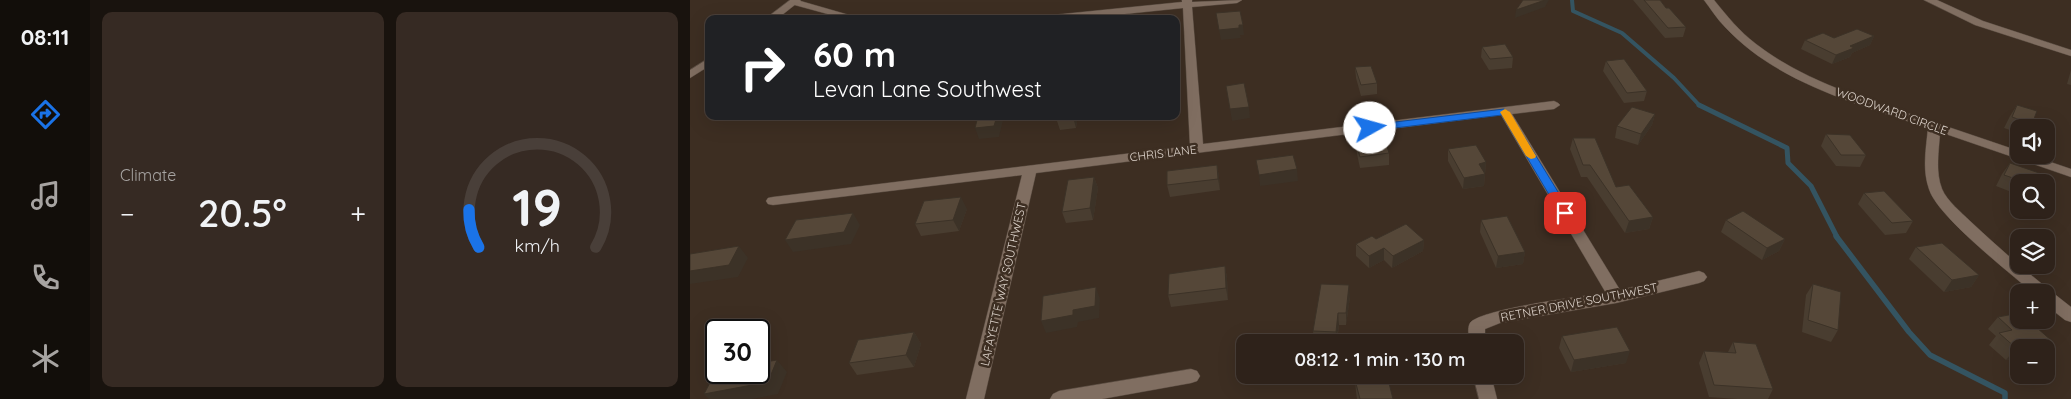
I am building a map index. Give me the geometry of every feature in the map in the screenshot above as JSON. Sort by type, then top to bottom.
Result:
[{"type":"street","points":[[1077,15],[1187,2],[1237,0]]},
{"type":"street","name":"WOODWARD CIRCLE","points":[[1709,0],[1733,31],[1765,55],[1795,72],[1875,107],[2071,173]]},
{"type":"street","points":[[1929,0],[1979,22],[2071,53]]},
{"type":"street","points":[[776,15],[795,1],[844,15]]},
{"type":"street","points":[[1187,2],[1197,149]]},
{"type":"street","points":[[690,75],[705,64]]},
{"type":"street","name":"CHRIS LANE","points":[[773,201],[1554,105]]},
{"type":"street","points":[[1504,112],[1616,297]]},
{"type":"street","points":[[1934,126],[1931,169],[1936,191],[1954,214],[2033,284]]},
{"type":"street","name":"LAFAYETTE WAY SOUTHWEST","points":[[975,399],[1030,168]]},
{"type":"street","name":"RETNER DRIVE SOUTHWEST","points":[[1477,334],[1477,326],[1497,317],[1616,297],[1699,277]]},
{"type":"street","points":[[2055,303],[2071,316]]},
{"type":"street","points":[[1059,399],[1191,376]]},
{"type":"street","points":[[1484,384],[1488,399]]},
{"type":"building","points":[[1523,0],[1545,0],[1516,10]]},
{"type":"building","points":[[1644,0],[1660,0],[1686,27],[1668,28]]},
{"type":"building","points":[[1240,11],[1243,25],[1239,25],[1239,28],[1219,30],[1216,13]]},
{"type":"building","points":[[1857,29],[1874,36],[1850,46],[1854,48],[1836,55],[1805,40],[1823,33],[1834,38]]},
{"type":"building","points":[[1505,44],[1513,57],[1490,59],[1482,47]]},
{"type":"building","points":[[1624,59],[1647,91],[1627,93],[1606,61]]},
{"type":"building","points":[[1371,66],[1377,83],[1361,85],[1355,67]]},
{"type":"building","points":[[1244,83],[1249,107],[1230,109],[1226,86]]},
{"type":"building","points":[[2017,105],[2037,111],[2034,119],[2012,117]]},
{"type":"building","points":[[1632,107],[1655,114],[1641,134],[1617,126]]},
{"type":"building","points":[[977,120],[996,120],[994,126],[975,128]]},
{"type":"building","points":[[1826,134],[1850,135],[1866,155],[1841,155]]},
{"type":"building","points":[[1573,138],[1595,138],[1616,187],[1629,185],[1653,217],[1629,221],[1590,165],[1583,165]]},
{"type":"building","points":[[1385,140],[1389,153],[1360,157],[1356,143]]},
{"type":"building","points":[[1476,145],[1486,162],[1479,164],[1485,174],[1464,178],[1448,149]]},
{"type":"building","points":[[1293,155],[1297,169],[1259,175],[1256,160]]},
{"type":"building","points":[[2010,163],[2042,174],[2010,174],[2010,177],[2004,175]]},
{"type":"building","points":[[1217,165],[1218,179],[1167,185],[1167,171]]},
{"type":"building","points":[[1094,177],[1090,208],[1062,212],[1068,180]]},
{"type":"building","points":[[1884,191],[1913,221],[1892,223],[1864,193]]},
{"type":"building","points":[[961,197],[953,220],[915,224],[924,201]]},
{"type":"building","points":[[1743,211],[1785,239],[1767,248],[1726,220]]},
{"type":"building","points":[[853,213],[844,232],[785,240],[796,220]]},
{"type":"building","points":[[1507,216],[1525,252],[1498,256],[1481,220]]},
{"type":"building","points":[[1406,224],[1424,240],[1393,256],[1384,248],[1369,256],[1356,244],[1372,236],[1376,239]]},
{"type":"building","points":[[1942,243],[1979,275],[1952,280],[1916,247]]},
{"type":"building","points":[[739,246],[729,265],[690,271],[690,254]]},
{"type":"building","points":[[1225,266],[1226,288],[1168,295],[1169,274]]},
{"type":"building","points":[[1321,284],[1349,285],[1346,313],[1338,313],[1336,332],[1313,331]]},
{"type":"building","points":[[1813,284],[1841,292],[1838,330],[1808,320]]},
{"type":"building","points":[[1096,287],[1095,306],[1073,310],[1073,315],[1041,321],[1043,296]]},
{"type":"building","points":[[2010,315],[2010,328],[1998,317]]},
{"type":"building","points":[[1617,327],[1630,351],[1574,360],[1562,336]]},
{"type":"building","points":[[2038,329],[2050,339],[2010,339],[2010,343],[1999,333],[2012,330]]},
{"type":"building","points":[[914,332],[906,355],[849,363],[858,340]]},
{"type":"building","points":[[1733,342],[1756,344],[1773,389],[1714,385],[1704,351],[1736,353]]},
{"type":"building","points":[[777,360],[770,377],[770,361]]},
{"type":"building","points":[[709,384],[757,384],[704,394]]},
{"type":"building","points":[[1356,384],[1389,384],[1393,399],[1360,399]]},
{"type":"waterway","points":[[1572,0],[1573,11],[1622,33],[1674,78],[1699,105]]},
{"type":"waterway","points":[[1699,105],[1787,148],[1788,163],[1811,186],[1837,237]]},
{"type":"waterway","points":[[1836,236],[1909,332],[1930,355],[2005,393],[2005,399]]},
{"type":"slow traffic","points":[[1505,112],[1531,156]]},
{"type":"route","points":[[1370,128],[1504,112],[1565,213]]}]
